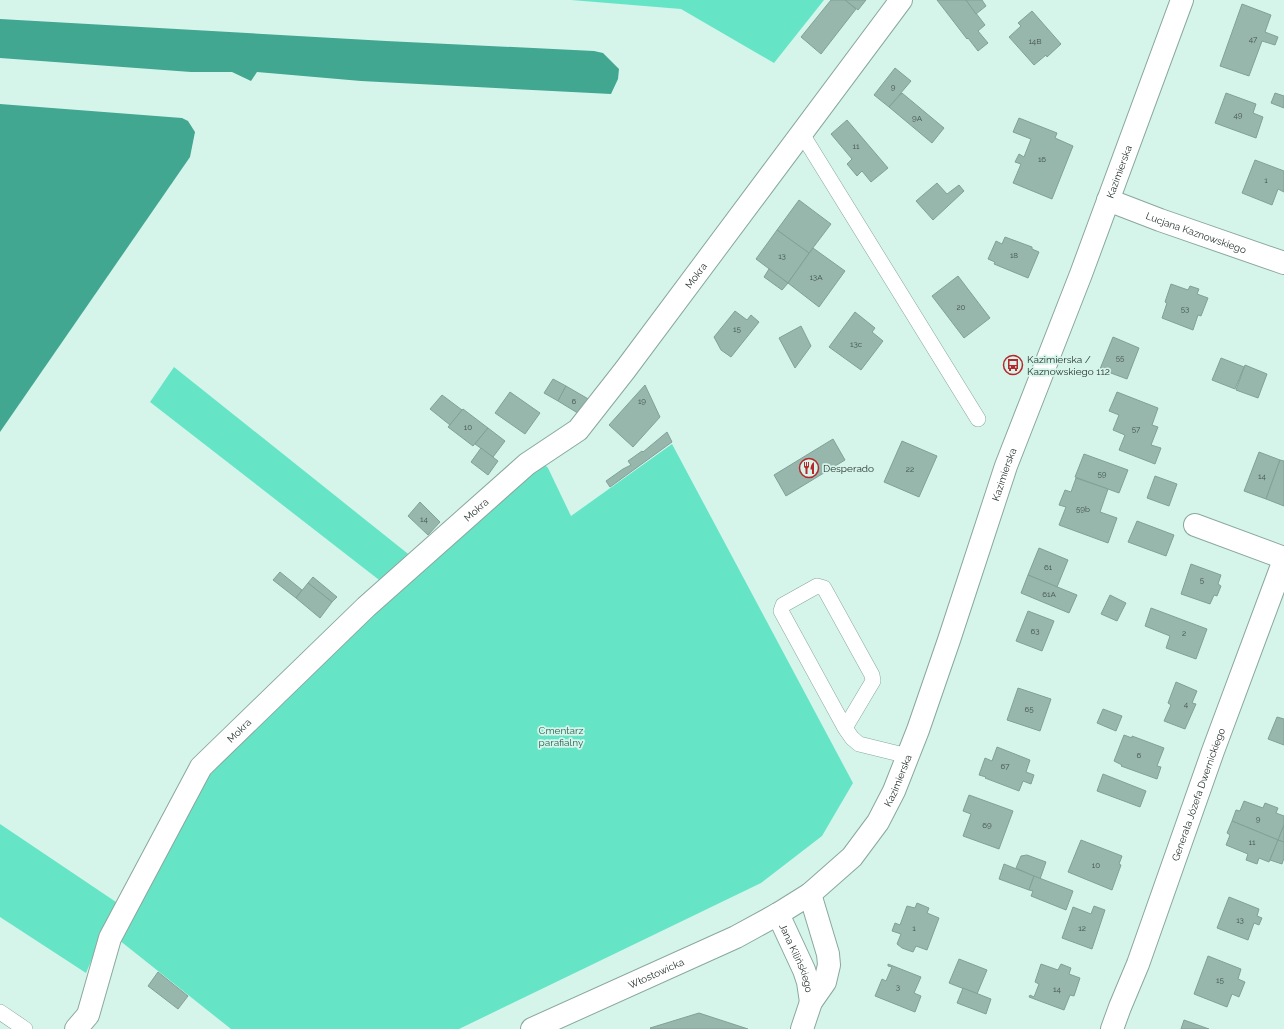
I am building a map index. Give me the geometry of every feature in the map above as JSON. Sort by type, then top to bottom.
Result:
[{"type":"street","name":"Mokra","points":[[76,1029],[88,1015],[110,938],[201,767],[366,607],[527,464],[578,430],[625,370],[901,0]]},
{"type":"street","name":"Kazimierska","points":[[778,914],[810,894],[852,857],[878,822],[894,791],[949,640],[1006,466],[1081,274],[1182,0]]},
{"type":"street","name":"Lucjana Kaznowskiego","points":[[1108,200],[1160,220],[1284,263]]},
{"type":"street","points":[[1195,525],[1284,559]]},
{"type":"street","name":"Generała Józefa Dwernickiego","points":[[1112,1029],[1138,964],[1284,559]]},
{"type":"street","name":"Jana Kilińskiego","points":[[802,1029],[811,1002],[825,982],[829,965],[828,954],[810,894]]},
{"type":"street","name":"Jana Kilińskiego","points":[[778,914],[804,970],[808,982],[811,1002]]},
{"type":"street","name":"Włostowicka","points":[[532,1029],[736,937],[778,914]]},
{"type":"lane","points":[[802,134],[978,419]]},
{"type":"lane","points":[[845,728],[872,681],[872,675],[824,588],[817,586],[783,605],[781,611],[845,728],[852,738],[859,744],[908,756]]},
{"type":"lane","points":[[0,1012],[25,1029]]},
{"type":"green space","points":[[571,0],[824,0],[774,63],[681,9]]},
{"type":"green space","points":[[174,367],[412,557],[383,583],[150,402]]},
{"type":"green space","name":"Cmentarz parafialny","points":[[672,444],[853,783],[822,836],[761,883],[459,1029],[231,1029],[119,940],[211,761],[394,591],[544,464],[548,468],[571,516]]},
{"type":"green space","points":[[0,824],[116,902],[86,973],[0,917]]},
{"type":"shaded area","points":[[0,19],[386,41],[594,51],[603,53],[619,69],[618,79],[611,94],[361,81],[257,72],[251,81],[232,72],[191,72],[0,58]]},
{"type":"shaded area","points":[[0,104],[182,118],[188,121],[195,132],[190,157],[0,432]]},
{"type":"building","points":[[831,0],[845,0],[856,9],[821,54],[801,37]]},
{"type":"building","points":[[845,0],[866,0],[858,10]]},
{"type":"building","points":[[937,0],[966,0],[985,25],[978,31],[988,43],[978,51]]},
{"type":"building","points":[[966,0],[982,0],[986,6],[976,14]]},
{"type":"building","points":[[1242,4],[1271,15],[1265,32],[1278,37],[1275,45],[1262,41],[1249,76],[1220,66]]},
{"type":"building","points":[[1032,11],[1061,44],[1047,57],[1046,55],[1034,65],[1009,37],[1021,26],[1018,23]]},
{"type":"building","points":[[895,68],[911,81],[889,107],[874,95]]},
{"type":"building","points":[[902,93],[944,128],[932,143],[889,107]]},
{"type":"building","points":[[1226,93],[1256,104],[1253,113],[1263,117],[1256,138],[1215,123]]},
{"type":"building","points":[[1275,93],[1284,96],[1284,108],[1271,103]]},
{"type":"building","points":[[1019,118],[1057,133],[1055,138],[1073,146],[1052,199],[1013,183],[1021,164],[1015,162],[1019,154],[1024,157],[1031,139],[1013,132]]},
{"type":"building","points":[[847,120],[888,168],[871,182],[862,171],[857,176],[847,164],[852,159],[831,134]]},
{"type":"building","points":[[1255,160],[1284,171],[1284,192],[1278,189],[1272,205],[1242,193]]},
{"type":"building","points":[[937,183],[947,194],[959,185],[964,191],[933,220],[916,201]]},
{"type":"building","points":[[799,200],[831,224],[809,253],[777,230]]},
{"type":"building","points":[[777,230],[809,253],[788,283],[756,259]]},
{"type":"building","points":[[1005,237],[1032,247],[1032,249],[1039,252],[1028,278],[994,264],[995,262],[988,259],[996,241],[1002,244]]},
{"type":"building","points":[[813,248],[845,271],[819,307],[788,283]]},
{"type":"building","points":[[769,269],[788,283],[782,290],[764,277]]},
{"type":"building","points":[[958,276],[990,318],[964,338],[932,296]]},
{"type":"building","points":[[1171,284],[1188,290],[1190,286],[1199,289],[1197,294],[1208,298],[1201,316],[1198,315],[1193,330],[1162,318]]},
{"type":"building","points":[[735,311],[747,320],[751,315],[759,322],[731,357],[721,350],[714,337]]},
{"type":"building","points":[[855,312],[875,328],[872,332],[883,341],[861,370],[829,347]]},
{"type":"building","points":[[801,326],[811,346],[795,368],[779,338]]},
{"type":"building","points":[[1113,337],[1139,348],[1127,379],[1100,369]]},
{"type":"building","points":[[1221,358],[1244,367],[1235,389],[1212,380]]},
{"type":"building","points":[[1245,365],[1267,374],[1258,398],[1236,390]]},
{"type":"building","points":[[553,379],[566,386],[558,401],[544,393]]},
{"type":"building","points":[[645,385],[660,417],[633,447],[609,425]]},
{"type":"building","points":[[566,386],[590,400],[581,415],[558,401]]},
{"type":"building","points":[[510,392],[540,413],[525,434],[495,413]]},
{"type":"building","points":[[1117,392],[1158,408],[1152,425],[1158,427],[1151,445],[1161,448],[1155,464],[1119,450],[1125,435],[1113,430],[1119,415],[1109,411]]},
{"type":"building","points":[[442,395],[462,410],[450,425],[430,409]]},
{"type":"building","points":[[463,409],[488,428],[473,446],[448,427]]},
{"type":"building","points":[[488,428],[505,441],[493,457],[475,444]]},
{"type":"building","points":[[667,432],[672,442],[610,487],[606,481],[631,465],[628,461],[642,451],[643,452]]},
{"type":"building","name":"Desperado","points":[[833,439],[845,460],[786,496],[774,475]]},
{"type":"building","points":[[902,441],[937,456],[919,497],[884,482]]},
{"type":"building","points":[[481,448],[498,461],[488,475],[471,462]]},
{"type":"building","points":[[1259,452],[1280,460],[1266,499],[1244,491]]},
{"type":"building","points":[[1084,454],[1128,470],[1119,493],[1075,477]]},
{"type":"building","points":[[1280,460],[1284,461],[1284,506],[1266,499]]},
{"type":"building","points":[[1155,476],[1177,484],[1169,506],[1147,498]]},
{"type":"building","points":[[1076,478],[1108,489],[1100,512],[1117,518],[1108,543],[1059,525],[1066,507],[1059,505],[1065,490],[1071,492]]},
{"type":"building","points":[[420,502],[440,522],[428,535],[408,516]]},
{"type":"building","points":[[1137,521],[1174,535],[1166,556],[1128,542]]},
{"type":"building","points":[[1039,548],[1068,560],[1057,587],[1028,575]]},
{"type":"building","points":[[1191,564],[1221,575],[1218,584],[1221,586],[1217,596],[1214,595],[1210,604],[1181,594]]},
{"type":"building","points":[[280,572],[302,590],[296,598],[273,580]]},
{"type":"building","points":[[1028,575],[1077,595],[1069,613],[1021,593]]},
{"type":"building","points":[[313,577],[337,597],[332,602],[308,583]]},
{"type":"building","points":[[308,583],[332,602],[320,618],[296,598]]},
{"type":"building","points":[[1110,595],[1126,603],[1117,621],[1101,614]]},
{"type":"building","points":[[1151,608],[1207,629],[1196,659],[1166,648],[1170,636],[1145,626]]},
{"type":"building","points":[[1028,611],[1054,621],[1042,651],[1016,641]]},
{"type":"building","points":[[1176,682],[1197,691],[1192,703],[1196,704],[1185,729],[1164,721],[1171,705],[1168,703]]},
{"type":"building","points":[[1018,688],[1051,699],[1040,731],[1007,720]]},
{"type":"building","points":[[1103,709],[1122,716],[1116,731],[1097,723]]},
{"type":"building","points":[[1277,717],[1284,719],[1284,745],[1268,739]]},
{"type":"building","points":[[1124,735],[1132,738],[1132,736],[1164,748],[1157,766],[1161,767],[1157,779],[1121,766],[1122,765],[1114,761]]},
{"type":"building","points":[[997,747],[1030,760],[1026,772],[1034,775],[1031,784],[1023,781],[1019,791],[979,775],[985,758],[992,761]]},
{"type":"building","points":[[1103,774],[1146,791],[1140,807],[1097,791]]},
{"type":"building","points":[[969,795],[1013,811],[999,849],[963,836],[971,814],[963,811]]},
{"type":"building","points":[[1244,801],[1263,808],[1265,803],[1278,808],[1276,813],[1284,816],[1284,825],[1278,840],[1232,821],[1236,810],[1240,811]]},
{"type":"building","points":[[1232,821],[1278,840],[1269,862],[1259,858],[1257,864],[1246,860],[1248,854],[1226,845],[1230,835],[1227,833]]},
{"type":"building","points":[[1284,825],[1284,842],[1278,840]]},
{"type":"building","points":[[1081,840],[1122,856],[1119,864],[1121,865],[1112,890],[1068,872]]},
{"type":"building","points":[[1278,840],[1284,842],[1284,858],[1282,864],[1270,860]]},
{"type":"building","points":[[1027,855],[1046,862],[1040,879],[1016,868],[1021,856]]},
{"type":"building","points":[[1004,864],[1034,876],[1029,890],[999,879]]},
{"type":"building","points":[[1034,876],[1073,891],[1066,910],[1031,896],[1033,891],[1029,890]]},
{"type":"building","points":[[1229,897],[1259,909],[1257,916],[1262,918],[1259,925],[1254,923],[1248,940],[1217,928]]},
{"type":"building","points":[[917,903],[929,908],[927,913],[939,918],[927,950],[916,946],[913,952],[902,948],[897,944],[901,934],[892,931],[895,923],[900,925],[907,906],[915,908]]},
{"type":"building","points":[[1094,906],[1105,910],[1092,949],[1062,938],[1073,907],[1091,914]]},
{"type":"building","points":[[1208,956],[1241,969],[1238,979],[1245,982],[1239,997],[1232,994],[1227,1007],[1194,994]]},
{"type":"building","points":[[959,959],[987,970],[977,994],[949,983]]},
{"type":"building","points":[[888,964],[921,977],[914,993],[921,996],[915,1012],[875,996],[882,979],[886,981],[892,967],[888,966]]},
{"type":"building","points":[[1041,964],[1058,970],[1061,964],[1071,968],[1069,974],[1080,978],[1074,996],[1070,995],[1064,1010],[1029,997],[1030,995],[1034,997],[1039,984],[1035,982]]},
{"type":"building","points":[[158,972],[188,996],[178,1009],[148,986]]},
{"type":"building","points":[[963,988],[991,999],[986,1014],[957,1003]]},
{"type":"building","points":[[699,1013],[748,1029],[650,1028]]},
{"type":"building","points":[[1184,1020],[1209,1029],[1181,1029]]},
{"type":"place","name":"Kazimierska / Kaznowskiego 112","points":[[1013,365]]},
{"type":"place","name":"Desperado","points":[[809,468]]}]
